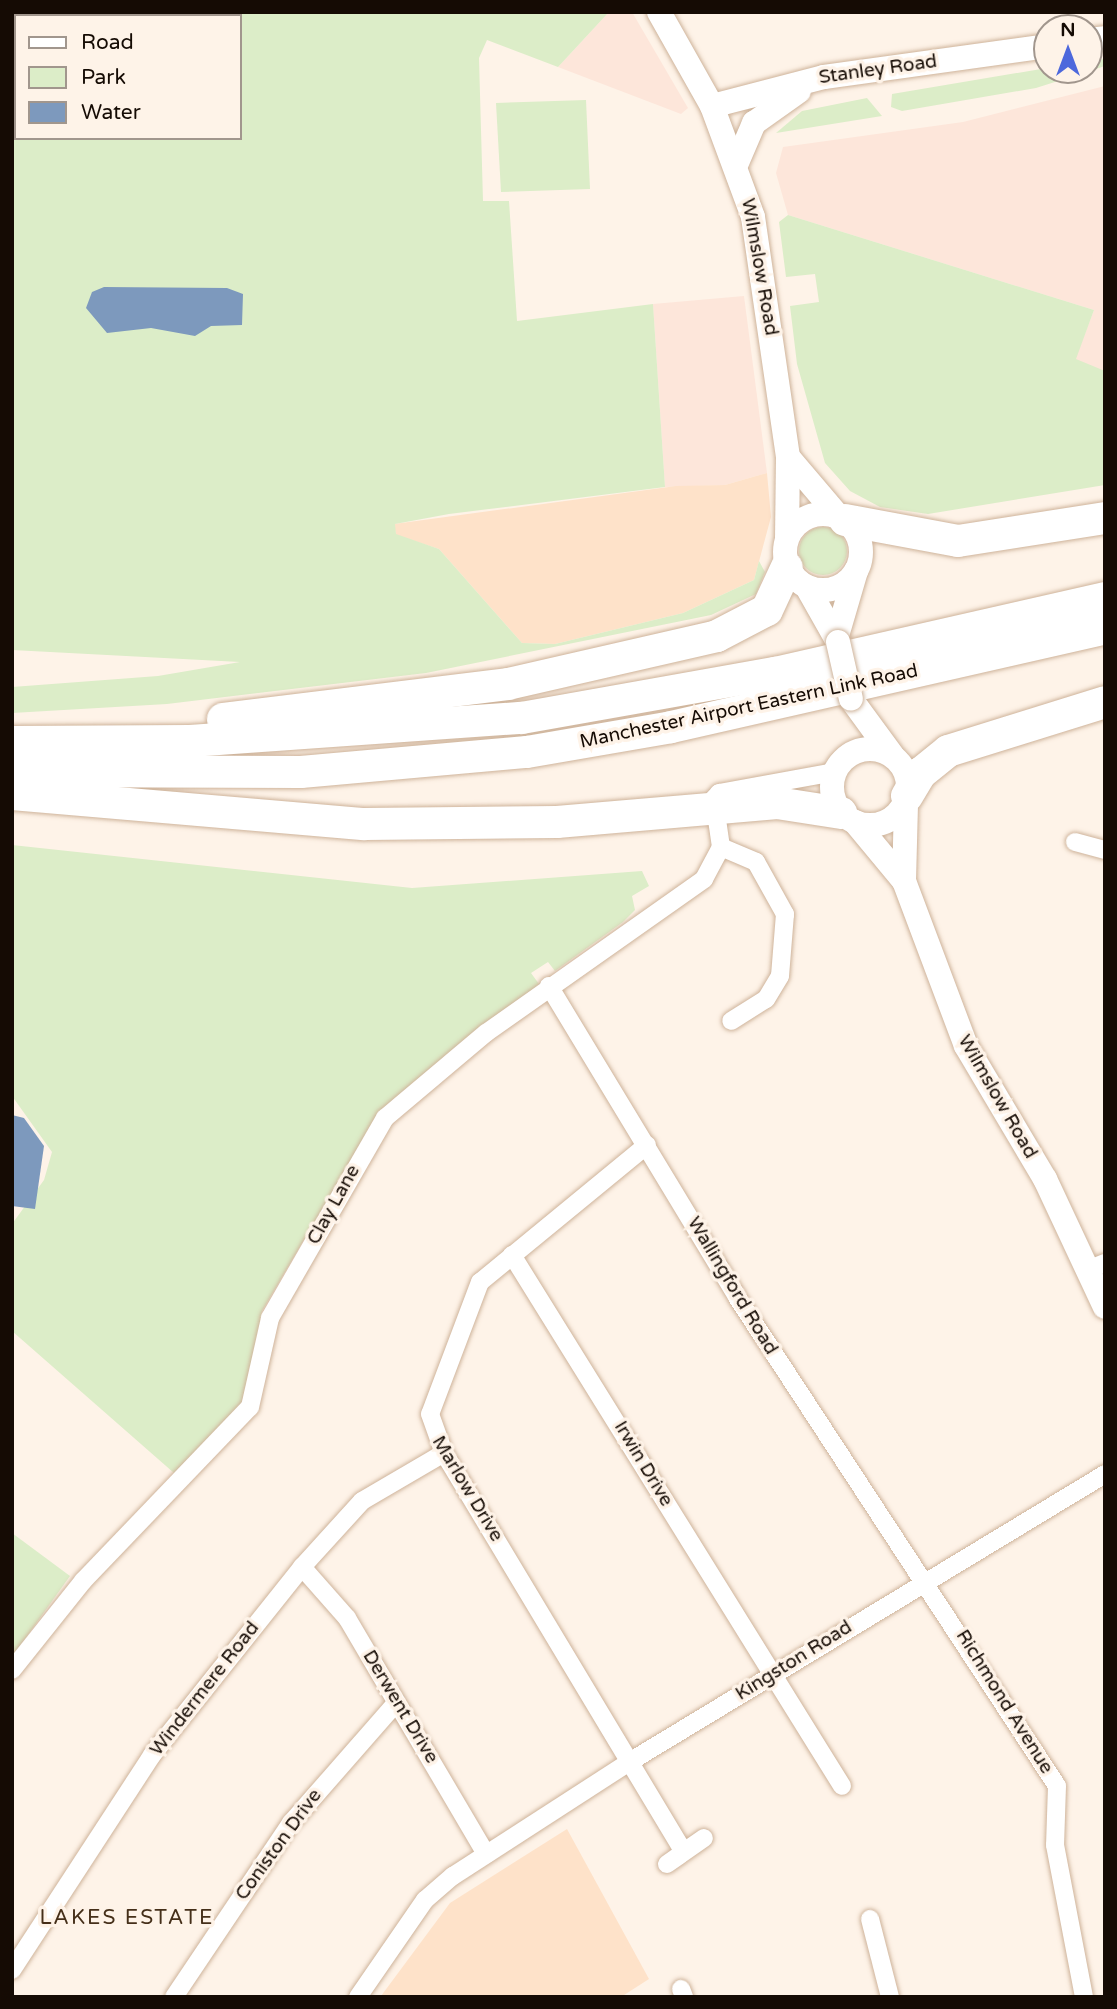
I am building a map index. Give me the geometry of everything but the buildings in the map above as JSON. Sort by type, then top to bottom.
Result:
[{"type":"highway","points":[[842,518],[958,541],[1105,518]]},
{"type":"highway","points":[[12,731],[270,715],[596,666],[751,622],[767,610],[794,563]]},
{"type":"highway","name":"Manchester Airport Eastern Link Road","points":[[12,742],[190,741],[522,718],[775,673],[1105,598]]},
{"type":"highway","name":"Manchester Airport Eastern Link Road","points":[[12,771],[301,772],[527,752],[671,727],[1105,628]]},
{"type":"highway","points":[[906,799],[921,773],[948,751],[1105,702]]},
{"type":"highway","points":[[12,794],[365,824],[558,822],[794,802],[848,817]]},
{"type":"main road","name":"Wilmslow Road","points":[[659,12],[712,106],[753,217],[789,457],[794,563]]},
{"type":"main road","name":"Stanley Road","points":[[712,106],[824,77],[1033,48]]},
{"type":"main road","points":[[736,165],[765,110],[824,77]]},
{"type":"main road","points":[[789,457],[859,539],[856,570],[838,639]]},
{"type":"main road","points":[[842,518],[808,516],[794,563],[838,639],[851,699],[906,774],[906,799],[880,824],[848,817],[831,792],[851,699]]},
{"type":"main road","points":[[794,563],[833,589],[856,570]]},
{"type":"main road","points":[[836,769],[863,749],[893,756]]},
{"type":"main road","name":"Wilmslow Road","points":[[904,880],[906,799]]},
{"type":"main road","name":"Wilmslow Road","points":[[848,817],[904,880],[966,1046],[1097,1266],[1105,1307]]},
{"type":"street","points":[[731,1021],[766,999],[780,976],[785,914],[756,862],[721,846],[715,808],[719,793],[836,769]]},
{"type":"street","points":[[1075,842],[1105,850]]},
{"type":"street","name":"Clay Lane","points":[[12,1670],[83,1581],[250,1407],[271,1318],[385,1118],[549,986],[705,879],[721,846]]},
{"type":"street","name":"Wallingford Road","points":[[549,986],[737,1297],[923,1581]]},
{"type":"street","name":"Marlow Drive","points":[[647,1145],[480,1282],[444,1366],[430,1414],[444,1453],[684,1850]]},
{"type":"street","name":"Irwin Drive","points":[[512,1255],[842,1786]]},
{"type":"street","name":"Windermere Road","points":[[12,1970],[152,1755],[302,1567],[362,1502],[444,1453]]},
{"type":"street","name":"Kingston Road","points":[[358,1997],[425,1900],[486,1854],[631,1760],[923,1581],[1105,1474]]},
{"type":"street","name":"Derwent Drive","points":[[302,1567],[347,1618],[486,1854]]},
{"type":"street","name":"Richmond Avenue","points":[[923,1581],[1057,1786],[1055,1846],[1084,1997]]},
{"type":"street","name":"Coniston Drive","points":[[174,1997],[291,1823],[397,1703]]},
{"type":"street","points":[[667,1864],[704,1838]]},
{"type":"street","points":[[870,1919],[890,1997]]},
{"type":"shaded area","points":[[609,12],[632,12],[688,108],[681,114],[558,67]]},
{"type":"shaded area","points":[[1105,86],[1105,485],[1066,383],[1094,310],[788,215],[776,173],[783,147],[963,122]]},
{"type":"shaded area","points":[[744,296],[767,473],[725,485],[665,487],[653,304]]},
{"type":"shaded area","points":[[767,473],[771,517],[754,580],[683,613],[555,644],[522,643],[439,549],[396,535],[394,524],[676,486],[725,485]]},
{"type":"shaded area","points":[[567,1829],[649,1979],[621,1997],[381,1996],[450,1903]]},
{"type":"green space","points":[[12,12],[609,12],[558,67],[487,40],[479,58],[483,201],[509,201],[517,321],[653,304],[665,487],[449,514],[395,524],[396,534],[439,549],[522,643],[555,644],[683,613],[754,580],[759,561],[765,572],[756,594],[711,615],[426,673],[167,704],[12,713],[12,687],[158,676],[240,662],[12,650]]},
{"type":"green space","points":[[1033,70],[1033,84],[1049,84],[902,111],[891,107],[892,94]]},
{"type":"green space","points":[[867,98],[882,116],[776,133],[802,111]]},
{"type":"green space","points":[[586,100],[590,189],[501,192],[496,103]]},
{"type":"green space","points":[[788,215],[1094,310],[1076,359],[1105,371],[1105,485],[928,514],[880,507],[850,491],[825,463],[797,364],[790,306],[819,302],[815,274],[786,277],[779,222]]},
{"type":"green space","points":[[823,527],[840,534],[847,551],[840,568],[823,575],[806,568],[799,551],[806,534]]},
{"type":"green space","points":[[12,845],[412,888],[642,871],[649,886],[632,896],[635,910],[623,922],[555,971],[548,962],[531,973],[539,984],[376,1117],[262,1311],[246,1400],[174,1473],[12,1331],[12,1224],[44,1180],[52,1152],[12,1096]]},
{"type":"green space","points":[[12,1533],[70,1576],[12,1657]]},
{"type":"water","points":[[104,287],[227,288],[243,294],[242,325],[211,326],[195,336],[151,328],[107,333],[86,308],[92,292]]},
{"type":"water","points":[[12,1115],[24,1118],[44,1146],[35,1209],[12,1206]]},
{"type":"district","name":"LAKES ESTATE","points":[[127,1918]]}]
